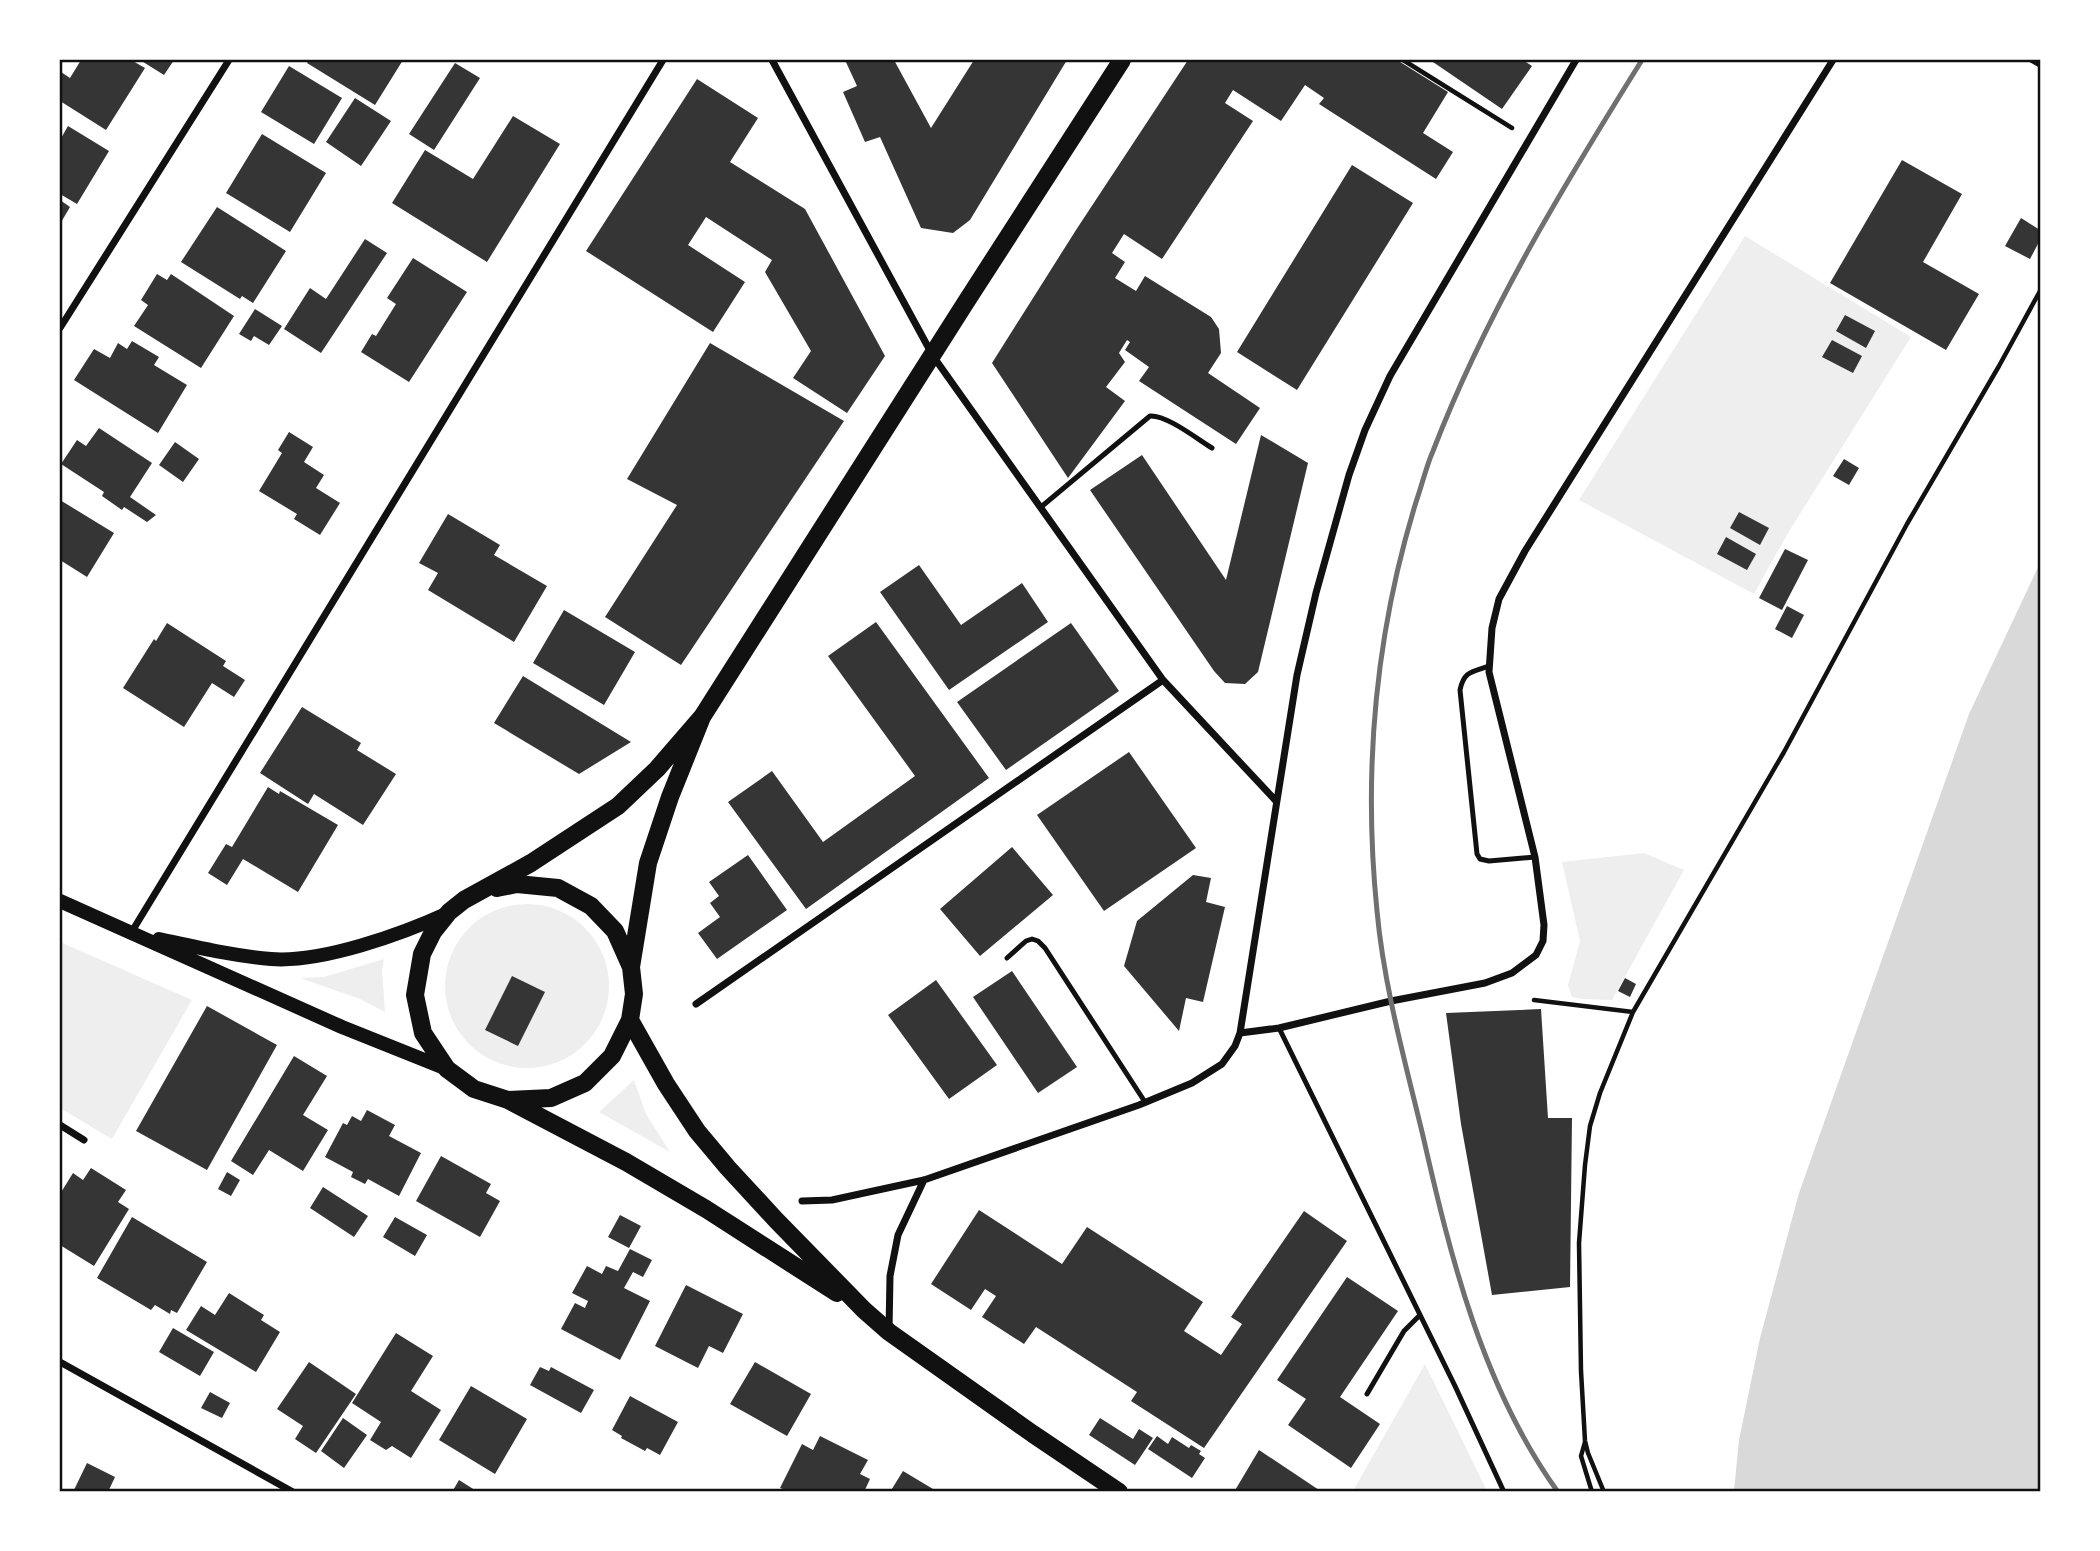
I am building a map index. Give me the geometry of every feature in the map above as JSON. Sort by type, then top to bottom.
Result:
[{"type":"main road","points":[[447,1069],[423,1033],[415,995],[422,954],[433,932],[449,912],[464,900],[531,863],[618,806],[657,769],[702,716],[1122,60]]},
{"type":"main road","points":[[508,1100],[551,1098],[585,1083],[612,1056],[630,1020],[634,994],[631,967],[648,863],[702,716]]},
{"type":"main road","points":[[480,892],[517,884],[558,888],[591,906],[615,931],[631,967]]},
{"type":"main road","points":[[60,901],[342,1027],[447,1069],[474,1089],[508,1100],[626,1162],[706,1209],[864,1310]]},
{"type":"main road","points":[[131,933],[273,960],[316,957],[412,929],[449,912]]},
{"type":"main road","points":[[630,1020],[666,1084],[697,1131],[728,1168],[864,1310],[889,1332],[1119,1492]]},
{"type":"street","points":[[60,328],[229,60]]},
{"type":"street","points":[[131,933],[663,60]]},
{"type":"street","points":[[772,60],[933,356],[1163,680],[1276,801]]},
{"type":"street","points":[[802,1201],[832,1199],[924,1180],[1145,1102],[1192,1083],[1222,1064],[1235,1046],[1240,1033],[1297,675],[1316,593],[1349,475],[1365,430],[1390,376],[1576,60]]},
{"type":"street","points":[[1240,1033],[1279,1028],[1391,1001],[1485,983],[1512,973],[1536,955],[1543,941],[1544,925],[1535,856],[1489,672],[1492,628],[1499,599],[1512,574],[1833,60]]},
{"type":"street","points":[[696,1004],[1163,680]]},
{"type":"street","points":[[60,1125],[84,1140]]},
{"type":"street","points":[[889,1332],[890,1276],[898,1236],[924,1180]]},
{"type":"street","points":[[60,1362],[293,1492]]},
{"type":"lane","points":[[2031,60],[2040,65]]},
{"type":"lane","points":[[1041,507],[1150,416],[1163,418],[1212,449]]},
{"type":"lane","points":[[1489,666],[1468,673],[1462,679],[1460,690],[1476,854],[1480,859],[1489,861],[1535,856]]},
{"type":"lane","points":[[1007,958],[1032,939],[1045,948],[1145,1102]]},
{"type":"lane","points":[[1279,1028],[1504,1492]]},
{"type":"lane","points":[[1367,1394],[1404,1331],[1420,1315]]},
{"type":"path","points":[[1403,60],[1512,128]]},
{"type":"path","points":[[1604,1492],[1588,1454],[1586,1441],[1581,1371],[1578,1243],[1590,1126],[1600,1093],[1633,1012],[1784,752],[1907,524],[2040,290]]},
{"type":"path","points":[[1534,1000],[1633,1012]]},
{"type":"path","points":[[1586,1441],[1581,1456],[1592,1492]]},
{"type":"shaded area","points":[[1745,236],[1911,337],[1788,533],[1754,594],[1579,500]]},
{"type":"shaded area","points":[[2040,563],[2040,1491],[1734,1491],[1739,1440],[1760,1338],[1799,1193],[1969,714]]},
{"type":"shaded area","points":[[1644,853],[1684,870],[1612,1000],[1572,997],[1568,985],[1580,941],[1562,862]]},
{"type":"shaded area","points":[[527,904],[559,910],[585,928],[603,954],[609,986],[603,1018],[585,1044],[559,1062],[527,1068],[495,1062],[469,1044],[451,1018],[445,986],[451,954],[469,928],[495,910]]},
{"type":"shaded area","points":[[60,942],[192,1000],[112,1139],[60,1108]]},
{"type":"shaded area","points":[[384,959],[382,970],[385,1012],[360,999],[300,978],[324,977]]},
{"type":"shaded area","points":[[634,1080],[646,1114],[670,1152],[599,1112]]},
{"type":"shaded area","points":[[1425,1364],[1487,1491],[1353,1491]]},
{"type":"building","points":[[81,60],[131,60],[145,68],[106,130],[60,101],[61,72],[70,78]]},
{"type":"building","points":[[140,60],[174,60],[164,75]]},
{"type":"building","points":[[309,60],[403,60],[375,105],[307,63]]},
{"type":"building","points":[[845,60],[894,60],[931,128],[974,60],[1067,60],[970,220],[953,233],[921,228],[880,137],[865,142],[843,92],[857,86]]},
{"type":"building","points":[[1188,60],[1397,60],[1448,92],[1423,133],[1453,152],[1436,179],[1319,104],[1324,98],[1305,85],[1281,121],[1233,90],[1225,103],[1253,121],[1162,259],[1124,234],[1112,253],[1125,262],[1115,278],[1136,291],[1145,276],[1211,317],[1219,329],[1221,353],[1208,373],[1260,408],[1236,444],[1139,381],[1149,367],[1125,350],[1130,342],[1127,340],[1119,353],[1125,362],[1106,387],[1125,401],[1068,478],[992,363]]},
{"type":"building","points":[[1430,60],[1523,60],[1532,66],[1502,109]]},
{"type":"building","points":[[455,63],[480,78],[434,150],[409,134]]},
{"type":"building","points":[[289,66],[342,98],[314,144],[261,112]]},
{"type":"building","points":[[697,79],[758,118],[730,162],[805,209],[885,356],[847,413],[793,378],[811,351],[765,272],[772,260],[706,217],[688,245],[745,282],[713,332],[586,251]]},
{"type":"building","points":[[355,98],[391,121],[361,166],[326,142]]},
{"type":"building","points":[[513,116],[560,144],[487,262],[392,203],[425,150],[473,179]]},
{"type":"building","points":[[68,126],[109,151],[77,204],[60,194],[60,140]]},
{"type":"building","points":[[262,134],[326,173],[290,232],[226,193]]},
{"type":"building","points":[[1902,160],[1962,194],[1923,262],[1979,294],[1946,350],[1830,283]]},
{"type":"building","points":[[1352,165],[1413,203],[1297,390],[1237,352]]},
{"type":"building","points":[[60,200],[70,207],[60,224]]},
{"type":"building","points":[[217,207],[286,251],[253,303],[242,296],[240,299],[181,262]]},
{"type":"building","points":[[2021,218],[2040,230],[2040,240],[2030,259],[2005,246]]},
{"type":"building","points":[[365,239],[387,253],[321,353],[284,329],[310,288],[326,299]]},
{"type":"building","points":[[413,258],[467,292],[409,382],[361,352],[372,334],[376,336],[396,304],[387,298]]},
{"type":"building","points":[[157,274],[167,280],[171,274],[234,316],[201,368],[134,326],[148,305],[141,300]]},
{"type":"building","points":[[255,309],[282,326],[269,345],[254,336],[251,341],[239,334]]},
{"type":"building","points":[[1845,315],[1875,331],[1866,348],[1836,331]]},
{"type":"building","points":[[1832,340],[1862,356],[1853,373],[1822,357]]},
{"type":"building","points":[[132,341],[159,357],[154,365],[187,385],[158,433],[74,380],[94,349],[110,358],[118,343],[127,349]]},
{"type":"building","points":[[710,343],[844,421],[681,665],[605,617],[677,505],[627,479]]},
{"type":"building","points":[[99,428],[152,463],[130,497],[156,515],[147,522],[124,507],[122,510],[102,496],[104,492],[61,464],[77,440],[86,446]]},
{"type":"building","points":[[289,432],[313,447],[304,462],[324,475],[316,488],[340,503],[320,535],[294,519],[297,514],[259,491],[282,453],[278,450]]},
{"type":"building","points":[[1261,435],[1308,463],[1258,672],[1245,684],[1225,683],[1214,671],[1090,490],[1142,455],[1226,580]]},
{"type":"building","points":[[175,442],[199,459],[183,482],[159,465]]},
{"type":"building","points":[[1844,459],[1859,468],[1849,485],[1833,476]]},
{"type":"building","points":[[60,500],[114,533],[87,577],[60,560]]},
{"type":"building","points":[[1739,512],[1769,528],[1760,545],[1730,528]]},
{"type":"building","points":[[448,514],[500,545],[494,555],[547,586],[514,642],[428,590],[438,573],[419,563]]},
{"type":"building","points":[[1726,537],[1756,554],[1747,570],[1717,554]]},
{"type":"building","points":[[1785,549],[1808,560],[1782,610],[1759,598]]},
{"type":"building","points":[[919,565],[961,625],[1022,583],[1048,622],[949,690],[880,592]]},
{"type":"building","points":[[1787,606],[1804,615],[1792,638],[1775,629]]},
{"type":"building","points":[[564,610],[635,652],[604,705],[533,663]]},
{"type":"building","points":[[876,622],[989,778],[806,909],[728,802],[772,771],[823,842],[915,776],[828,656]]},
{"type":"building","points":[[167,623],[226,661],[223,666],[245,680],[234,697],[212,683],[184,727],[123,688]]},
{"type":"building","points":[[1071,623],[1119,691],[1006,770],[957,702]]},
{"type":"building","points":[[523,676],[631,742],[579,774],[494,723]]},
{"type":"building","points":[[302,707],[361,743],[357,750],[396,774],[363,825],[314,794],[308,804],[260,773]]},
{"type":"building","points":[[1129,752],[1196,848],[1104,911],[1037,815]]},
{"type":"building","points":[[268,787],[279,794],[280,791],[338,825],[298,892],[243,859],[227,885],[208,873],[226,844],[232,847]]},
{"type":"building","points":[[1012,847],[1053,895],[980,956],[940,909]]},
{"type":"building","points":[[748,855],[787,910],[717,959],[698,933],[720,917],[710,903],[719,896],[709,882]]},
{"type":"building","points":[[1193,875],[1211,878],[1206,902],[1225,907],[1203,1002],[1186,998],[1179,1031],[1124,966],[1137,921]]},
{"type":"building","points":[[1012,971],[1077,1067],[1038,1093],[973,997]]},
{"type":"building","points":[[512,976],[545,992],[518,1046],[485,1030]]},
{"type":"building","points":[[1625,978],[1636,984],[1630,997],[1618,991]]},
{"type":"building","points":[[936,980],[997,1065],[949,1099],[888,1015]]},
{"type":"building","points":[[207,1006],[277,1045],[207,1170],[136,1131]]},
{"type":"building","points":[[1541,1009],[1548,1118],[1572,1118],[1570,1287],[1492,1295],[1461,1124],[1446,1013]]},
{"type":"building","points":[[294,1056],[327,1076],[303,1115],[328,1130],[303,1171],[269,1150],[253,1175],[231,1161]]},
{"type":"building","points":[[367,1110],[395,1125],[389,1136],[421,1153],[399,1196],[368,1179],[365,1184],[351,1177],[353,1172],[325,1157],[343,1123],[347,1125],[352,1116],[361,1121]]},
{"type":"building","points":[[441,1156],[491,1184],[486,1193],[500,1201],[480,1237],[416,1201]]},
{"type":"building","points":[[91,1168],[126,1190],[118,1202],[129,1209],[94,1266],[60,1245],[60,1194],[73,1173],[83,1180]]},
{"type":"building","points":[[227,1172],[240,1180],[231,1196],[218,1189]]},
{"type":"building","points":[[323,1187],[368,1216],[354,1237],[310,1208]]},
{"type":"building","points":[[979,1210],[1062,1264],[1087,1227],[1203,1302],[1184,1331],[1221,1355],[1242,1324],[1231,1317],[1304,1211],[1347,1241],[1204,1448],[1131,1401],[1137,1392],[1036,1327],[1024,1344],[982,1317],[996,1296],[985,1289],[971,1310],[931,1284]]},
{"type":"building","points":[[620,1215],[641,1226],[629,1248],[608,1237]]},
{"type":"building","points":[[132,1217],[207,1262],[177,1313],[171,1310],[170,1314],[155,1305],[151,1310],[97,1278]]},
{"type":"building","points":[[395,1217],[427,1235],[415,1256],[383,1237]]},
{"type":"building","points":[[630,1249],[652,1260],[643,1277],[633,1272],[624,1288],[650,1301],[620,1360],[561,1329],[575,1303],[585,1308],[588,1301],[572,1293],[587,1266],[602,1274],[606,1266],[618,1271]]},
{"type":"building","points":[[1347,1277],[1398,1311],[1340,1397],[1380,1424],[1351,1468],[1288,1425],[1306,1399],[1277,1380]]},
{"type":"building","points":[[686,1285],[743,1314],[723,1353],[709,1346],[698,1368],[655,1346]]},
{"type":"building","points":[[229,1293],[264,1315],[261,1320],[280,1332],[256,1372],[186,1330],[201,1306],[215,1315]]},
{"type":"building","points":[[173,1328],[214,1352],[200,1376],[159,1352]]},
{"type":"building","points":[[396,1333],[433,1356],[411,1391],[441,1410],[411,1458],[392,1446],[386,1450],[370,1440],[381,1422],[352,1403]]},
{"type":"building","points":[[309,1362],[356,1394],[316,1453],[295,1439],[303,1426],[277,1409]]},
{"type":"building","points":[[755,1362],[811,1394],[787,1436],[730,1404]]},
{"type":"building","points":[[540,1367],[549,1371],[551,1367],[594,1390],[581,1413],[530,1385]]},
{"type":"building","points":[[471,1386],[527,1419],[495,1474],[439,1440]]},
{"type":"building","points":[[210,1392],[230,1403],[222,1418],[201,1408]]},
{"type":"building","points":[[630,1396],[678,1422],[660,1455],[647,1448],[645,1451],[612,1430]]},
{"type":"building","points":[[343,1418],[367,1435],[344,1468],[321,1451]]},
{"type":"building","points":[[1100,1418],[1133,1439],[1139,1429],[1153,1438],[1135,1465],[1089,1435]]},
{"type":"building","points":[[820,1436],[868,1460],[860,1474],[870,1479],[864,1492],[782,1492],[783,1489],[780,1488],[802,1444],[813,1450]]},
{"type":"building","points":[[1157,1436],[1168,1444],[1172,1437],[1189,1448],[1191,1445],[1201,1451],[1199,1454],[1205,1458],[1192,1478],[1148,1449]]},
{"type":"building","points":[[1259,1450],[1322,1492],[1234,1492]]},
{"type":"building","points":[[87,1463],[115,1477],[108,1492],[73,1492]]},
{"type":"building","points":[[903,1471],[938,1492],[890,1492]]},
{"type":"building","points":[[459,1480],[478,1492],[452,1492]]},
{"type":"railway","points":[[1558,1492],[1509,1410],[1490,1366],[1473,1321],[1445,1229],[1396,1024],[1380,939],[1373,859],[1372,756],[1382,653],[1391,602],[1402,552],[1431,457],[1477,349],[1528,251],[1642,60]]}]
